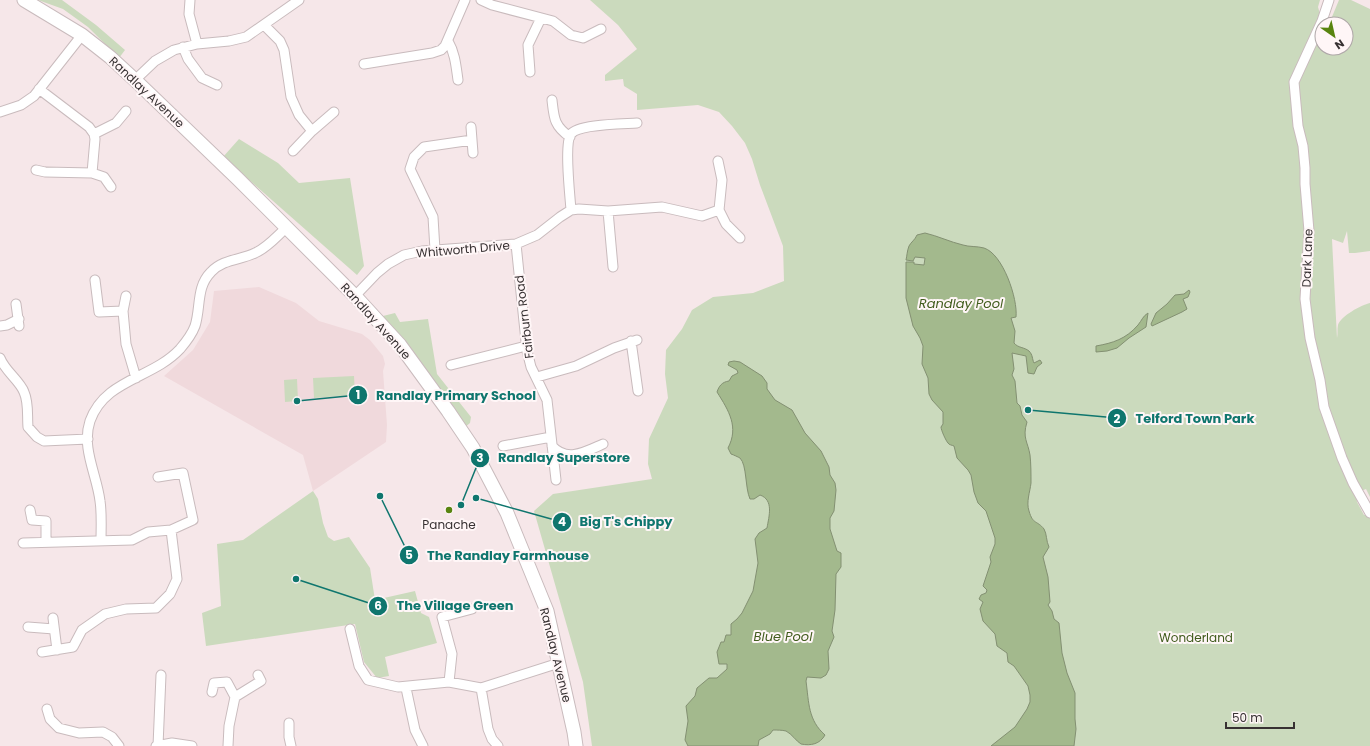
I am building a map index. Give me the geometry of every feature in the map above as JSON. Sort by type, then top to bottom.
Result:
[{"type":"street","name":"Randlay Avenue","points":[[24,0],[82,35],[110,57],[196,138],[354,296],[400,345],[473,448],[507,513],[547,611],[576,746]]},
{"type":"street","points":[[190,0],[189,14],[197,44]]},
{"type":"street","points":[[135,80],[155,61],[168,53],[183,47],[246,37],[299,0]]},
{"type":"street","points":[[364,64],[432,53],[441,50],[448,41],[465,0]]},
{"type":"street","points":[[481,0],[553,21],[571,35],[583,38],[601,29]]},
{"type":"street","name":"Dark Lane","points":[[1329,0],[1322,21],[1294,82],[1298,126],[1303,146],[1305,168],[1304,184],[1309,231],[1305,299],[1310,338],[1320,380],[1324,407],[1334,438],[1347,470],[1370,513]]},
{"type":"street","points":[[530,72],[528,45],[541,18]]},
{"type":"street","points":[[264,25],[280,41],[284,50],[291,98],[299,115],[312,131]]},
{"type":"street","points":[[0,112],[17,107],[28,101],[39,90],[82,35]]},
{"type":"street","points":[[448,41],[452,47],[458,80]]},
{"type":"street","points":[[183,47],[188,59],[202,78],[217,84]]},
{"type":"street","points":[[39,90],[89,127],[94,134],[95,148],[92,173]]},
{"type":"street","points":[[552,100],[556,123],[561,131],[570,137]]},
{"type":"street","points":[[94,134],[116,123],[126,111]]},
{"type":"street","points":[[293,151],[312,131],[334,112]]},
{"type":"street","points":[[637,123],[602,125],[577,130],[571,134],[567,144],[571,210],[579,209],[608,211],[662,207],[702,216],[719,210]]},
{"type":"street","points":[[471,127],[473,154]]},
{"type":"street","points":[[435,250],[432,217],[410,169],[414,157],[424,147],[472,140]]},
{"type":"street","points":[[718,161],[722,180],[719,210],[726,224],[740,238]]},
{"type":"street","points":[[36,170],[45,172],[92,173],[104,177],[111,187]]},
{"type":"street","name":"Whitworth Drive","points":[[354,296],[377,273],[396,259],[412,252],[516,244],[537,235],[571,210]]},
{"type":"street","points":[[608,211],[613,266]]},
{"type":"street","points":[[101,541],[100,502],[90,459],[88,439],[90,422],[102,401],[115,388],[157,367],[170,358],[180,348],[190,336],[195,326],[202,286],[212,271],[228,261],[257,253],[272,242],[286,228]]},
{"type":"street","name":"Fairburn Road","points":[[516,244],[526,346],[531,366],[547,400],[556,480]]},
{"type":"street","points":[[95,280],[99,312],[123,311]]},
{"type":"street","points":[[126,296],[123,311],[126,344],[136,378]]},
{"type":"street","points":[[0,326],[19,322],[16,304]]},
{"type":"street","points":[[537,377],[576,366],[614,348],[634,341],[638,391]]},
{"type":"street","points":[[451,365],[526,346]]},
{"type":"street","points":[[0,358],[3,372],[24,391],[27,406],[28,427],[37,437],[44,441],[88,439]]},
{"type":"street","points":[[503,446],[552,442],[561,454],[570,455],[583,453],[603,444]]},
{"type":"street","points":[[23,543],[132,540],[148,532],[171,530],[193,520],[183,472],[158,477]]},
{"type":"street","points":[[30,510],[32,520],[46,521],[46,542]]},
{"type":"street","points":[[42,652],[73,646],[82,630],[105,614],[126,609],[156,608],[170,594],[177,579],[171,530]]},
{"type":"street","points":[[449,682],[452,654],[442,617],[472,609]]},
{"type":"street","points":[[53,618],[57,650]]},
{"type":"street","points":[[28,627],[54,629]]},
{"type":"street","points":[[350,629],[359,666],[368,680],[390,686],[406,688],[437,682],[449,682],[481,688],[559,663]]},
{"type":"street","points":[[161,675],[157,746],[172,743],[192,746]]},
{"type":"street","points":[[235,697],[261,681],[258,676]]},
{"type":"street","points":[[212,692],[214,683],[227,682],[235,697],[229,726],[228,746]]},
{"type":"street","points":[[406,688],[414,730],[423,746]]},
{"type":"street","points":[[481,688],[488,729],[492,739],[498,746]]},
{"type":"street","points":[[47,709],[50,719],[59,728],[79,733],[103,732],[112,737],[119,746]]},
{"type":"street","points":[[289,723],[289,737],[291,746]]},
{"type":"shaded area","points":[[259,287],[296,303],[319,321],[362,334],[370,340],[383,356],[385,364],[383,371],[387,425],[386,442],[313,491],[303,455],[164,376],[193,350],[210,322],[214,291]]},
{"type":"green space","points":[[38,0],[62,0],[96,25],[125,50],[119,58],[88,27],[63,9]]},
{"type":"green space","name":"Wonderland","points":[[590,0],[1320,0],[1318,7],[1321,16],[1314,16],[1314,56],[1354,56],[1354,16],[1332,16],[1339,0],[1351,0],[1370,9],[1370,251],[1349,253],[1347,231],[1343,243],[1332,239],[1337,338],[1338,325],[1343,318],[1357,308],[1370,303],[1370,497],[1366,489],[1356,493],[1357,502],[1364,515],[1370,515],[1370,746],[592,746],[583,682],[534,511],[553,494],[652,479],[648,464],[649,439],[668,398],[665,374],[666,350],[682,329],[692,310],[713,297],[753,293],[784,281],[783,246],[745,143],[719,112],[698,105],[637,110],[637,94],[624,86],[623,79],[605,81],[605,75],[637,49],[618,25]]},
{"type":"green space","points":[[239,139],[278,163],[299,183],[350,178],[364,266],[357,275],[223,157]]},
{"type":"green space","points":[[395,313],[400,322],[428,319],[437,374],[471,417],[470,423],[464,428],[383,316]]},
{"type":"green space","points":[[354,376],[355,395],[314,398],[313,378]]},
{"type":"green space","points":[[297,379],[298,401],[285,402],[284,380]]},
{"type":"green space","points":[[313,491],[318,499],[323,523],[328,537],[334,541],[349,537],[370,568],[375,600],[415,591],[421,613],[429,617],[437,643],[385,657],[389,676],[377,678],[364,662],[355,624],[206,646],[202,613],[221,606],[217,544],[243,540]]},
{"type":"water","name":"Randlay Pool","points":[[925,233],[965,246],[984,248],[991,252],[1003,268],[1015,299],[1016,317],[1011,318],[1015,331],[1014,343],[1017,346],[1029,351],[1034,363],[1040,360],[1042,363],[1037,367],[1034,374],[1028,373],[1026,356],[1012,353],[1014,369],[1012,375],[1015,381],[1017,403],[1020,406],[1022,415],[1027,422],[1025,436],[1030,455],[1031,473],[1028,508],[1032,518],[1042,526],[1046,533],[1049,547],[1043,557],[1048,577],[1050,602],[1048,605],[1052,611],[1054,619],[1059,623],[1062,653],[1067,673],[1075,693],[1076,729],[1074,746],[991,746],[1015,727],[1027,709],[1030,702],[1030,695],[1028,686],[1014,666],[1008,662],[1007,653],[997,646],[995,634],[983,621],[980,609],[983,602],[979,599],[981,595],[986,593],[987,590],[983,586],[991,562],[990,557],[995,544],[995,538],[986,511],[978,503],[974,492],[971,475],[957,458],[954,446],[948,444],[943,433],[941,427],[943,424],[943,412],[932,400],[929,394],[928,378],[922,364],[923,346],[913,326],[906,298],[906,262],[914,262],[914,264],[924,265],[925,258],[915,257],[913,261],[906,260],[908,248],[917,235]]},
{"type":"water","points":[[1189,290],[1190,292],[1188,297],[1183,299],[1187,309],[1152,326],[1151,324],[1156,313],[1175,295],[1184,294]]},
{"type":"water","points":[[1148,313],[1146,327],[1117,348],[1096,352],[1096,346],[1114,342],[1129,334]]},
{"type":"water","name":"Blue Pool","points":[[729,362],[740,362],[762,376],[767,383],[767,389],[775,400],[792,410],[805,433],[821,451],[829,467],[830,475],[835,483],[836,490],[834,511],[830,518],[830,529],[837,551],[841,553],[841,567],[836,574],[835,610],[832,631],[834,637],[828,651],[829,669],[826,675],[821,678],[807,677],[806,681],[812,717],[819,729],[825,735],[818,742],[808,745],[801,744],[786,731],[778,730],[773,730],[770,734],[759,740],[758,746],[688,746],[685,740],[688,721],[686,706],[695,696],[697,688],[709,678],[717,678],[727,669],[727,664],[719,664],[717,652],[721,642],[724,642],[726,635],[731,635],[731,624],[742,613],[753,591],[758,563],[755,539],[759,533],[767,528],[770,509],[767,501],[760,495],[754,499],[750,499],[742,461],[740,458],[731,454],[728,448],[733,433],[733,426],[729,413],[717,392],[724,382],[729,381],[732,376],[738,373],[737,370],[728,365]]},
{"type":"place","name":"Randlay Primary School","points":[[297,401]]},
{"type":"place","name":"Telford Town Park","points":[[1028,410]]},
{"type":"place","name":"The Randlay Farmhouse","points":[[380,496]]},
{"type":"place","name":"Big T's Chippy","points":[[476,498]]},
{"type":"place","name":"Randlay Superstore","points":[[461,505]]},
{"type":"place","name":"Panache","points":[[449,510]]},
{"type":"place","name":"The Village Green","points":[[296,579]]}]
